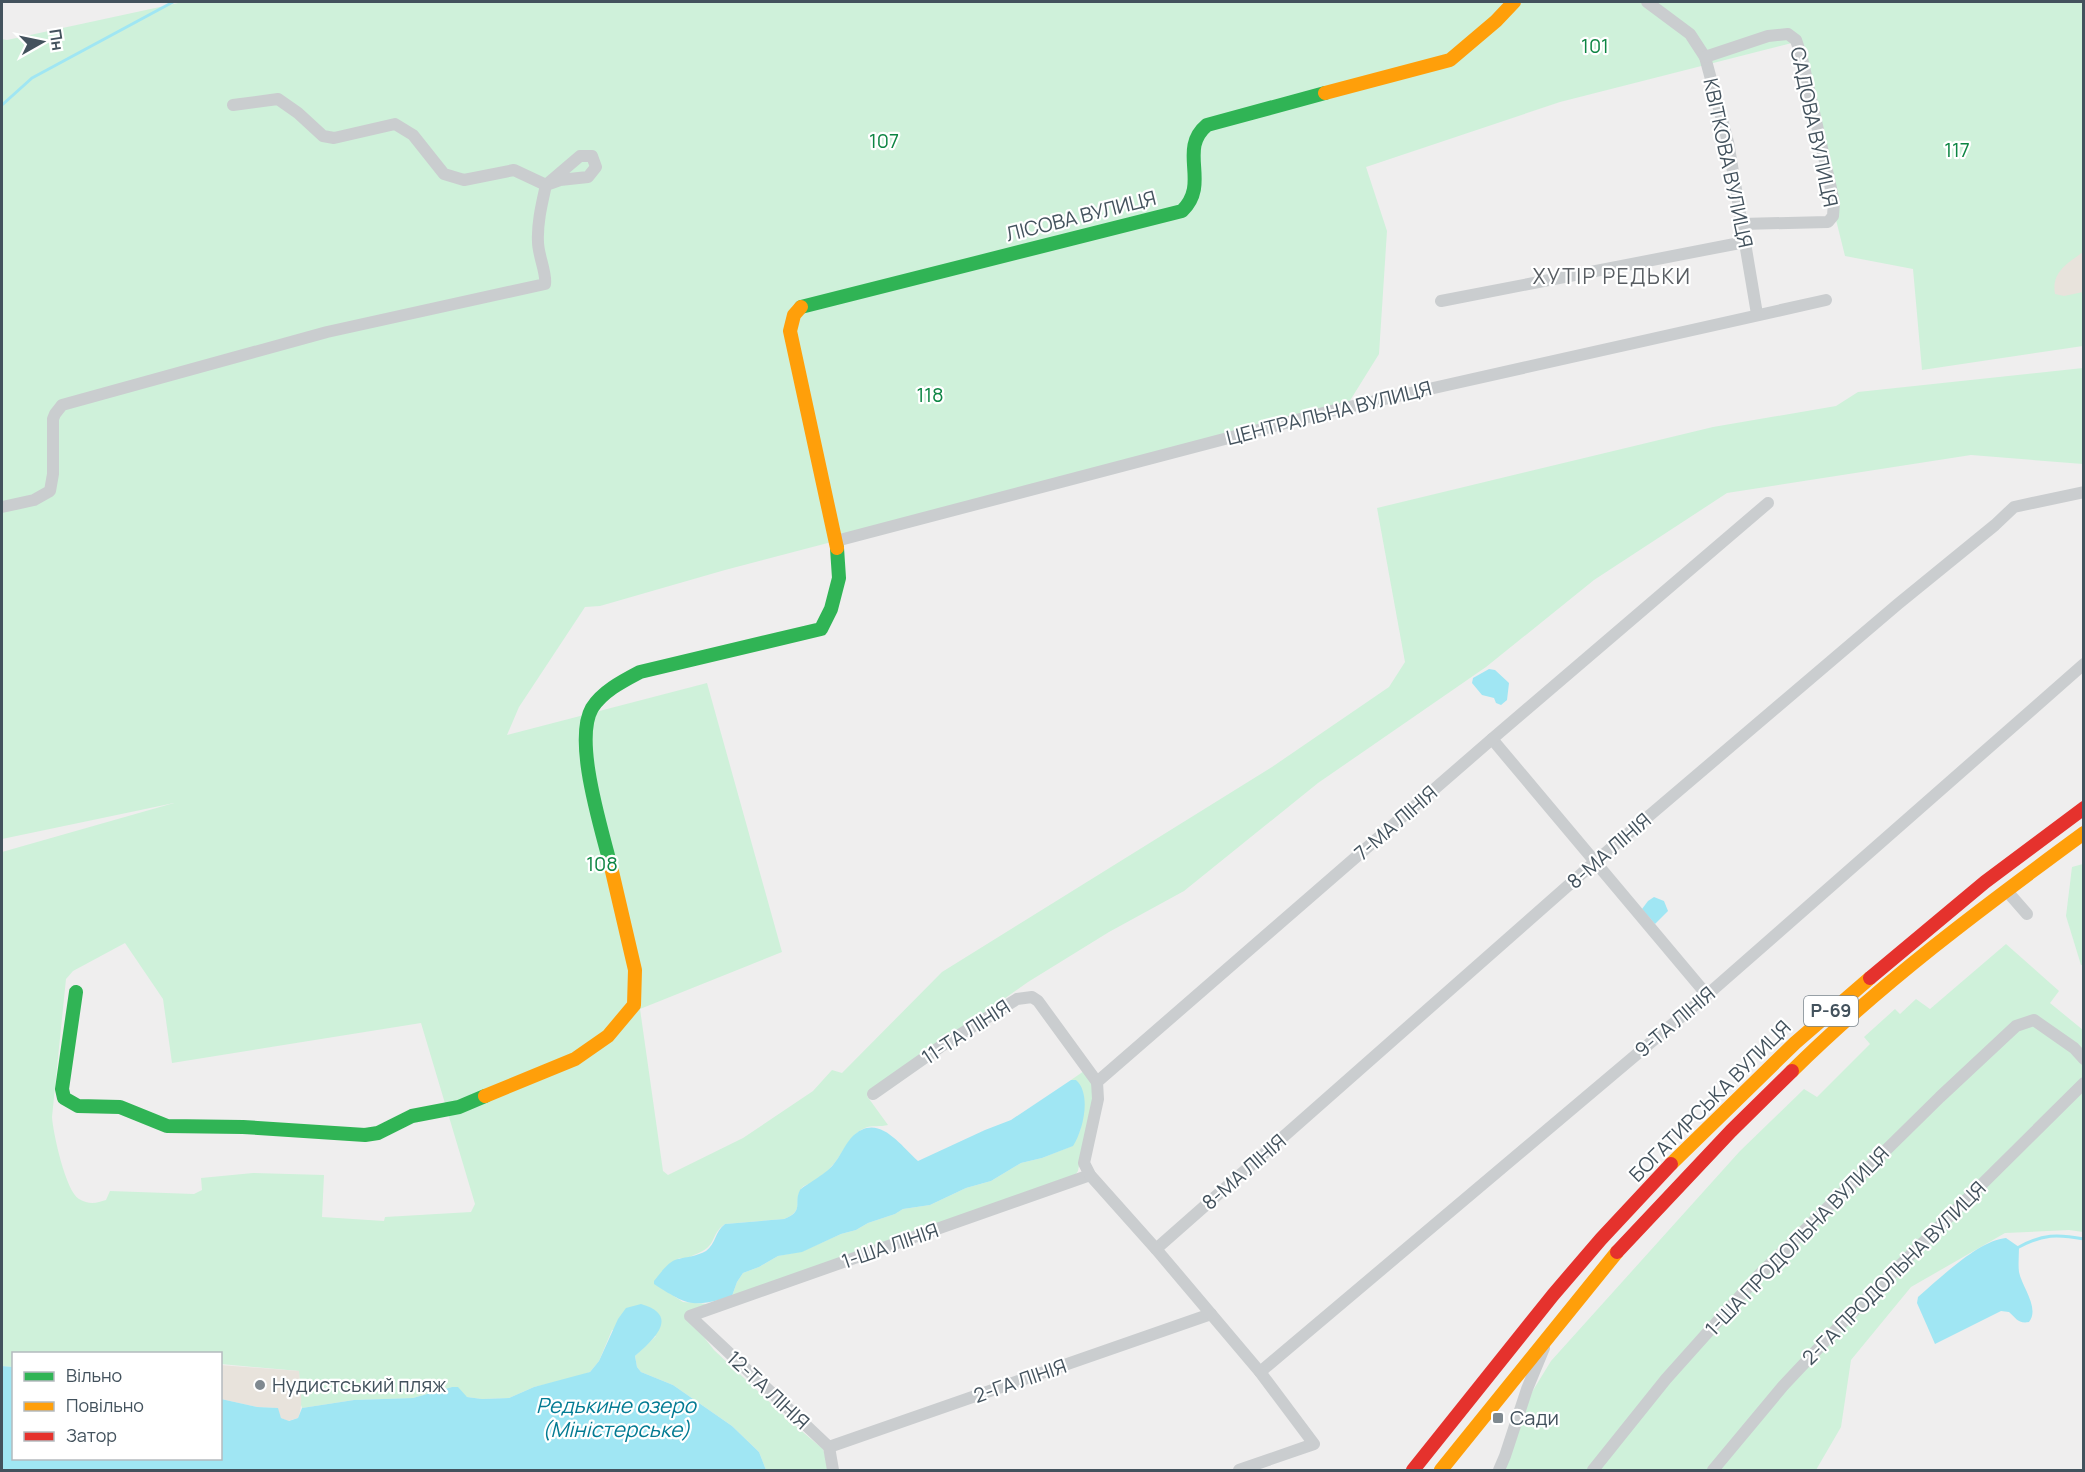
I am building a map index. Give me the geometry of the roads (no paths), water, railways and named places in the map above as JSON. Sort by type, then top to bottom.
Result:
[{"type":"street","name":"ЛІСОВА ВУЛИЦЯ","points":[[836,541],[790,331],[794,315],[802,306],[1182,211],[1188,207],[1195,190],[1194,142],[1200,128],[1450,60],[1496,21],[1514,2]]},
{"type":"street","name":"КВІТКОВА ВУЛИЦЯ","points":[[1647,2],[1690,34],[1705,57],[1728,142],[1757,314]]},
{"type":"street","name":"САДОВА ВУЛИЦЯ","points":[[1705,57],[1768,36],[1788,34],[1796,40],[1803,58],[1830,181],[1834,202],[1833,216],[1828,222],[1741,224]]},
{"type":"street","points":[[2,507],[34,500],[50,491],[53,474],[53,419],[62,405],[327,332],[545,284],[546,276],[539,259],[537,240],[546,185],[514,170],[464,180],[444,174],[414,135],[395,124],[334,138],[323,136],[298,113],[278,99],[233,105]]},
{"type":"street","points":[[1441,302],[1744,242]]},
{"type":"street","name":"ЦЕНТРАЛЬНА ВУЛИЦЯ","points":[[836,541],[1331,411],[1826,300]]},
{"type":"street","name":"8-МА ЛІНІЯ","points":[[1156,1249],[1596,861],[2014,507],[2084,492]]},
{"type":"street","name":"7-МА ЛІНІЯ","points":[[1097,1082],[1768,502]]},
{"type":"street","points":[[76,992],[62,1089],[64,1098],[78,1106],[120,1107],[167,1126],[243,1127],[365,1135],[390,1129],[412,1116],[459,1107],[574,1059],[608,1036],[634,1005],[635,970],[586,759],[589,715],[600,698],[622,681],[640,672],[820,629],[831,609],[839,578],[836,541]]},
{"type":"street","name":"9-ТА ЛІНІЯ","points":[[1260,1372],[1707,995],[2084,664]]},
{"type":"street","points":[[1492,739],[1707,995]]},
{"type":"street","name":"БОГАТИРСЬКА ВУЛИЦЯ","points":[[1413,1470],[1553,1294],[1694,1140],[1795,1043],[1897,954],[1985,882],[2084,808]]},
{"type":"street","name":"БОГАТИРСЬКА ВУЛИЦЯ","points":[[1441,1470],[1620,1248],[1731,1131],[1809,1054],[1892,981],[2006,890],[2084,832]]},
{"type":"street","points":[[2006,890],[2027,914]]},
{"type":"street","name":"11-ТА ЛІНІЯ","points":[[873,1094],[940,1047],[1017,999],[1032,997],[1038,1000],[1097,1082]]},
{"type":"street","name":"1-ША ПРОДОЛЬНА ВУЛИЦЯ","points":[[1593,1470],[1666,1379],[1759,1275],[1940,1096],[2016,1026],[2034,1020],[2074,1048],[2084,1059]]},
{"type":"street","points":[[1097,1082],[1098,1099],[1084,1162],[1090,1175],[1260,1372],[1314,1444],[1239,1470]]},
{"type":"street","name":"2-ГА ПРОДОЛЬНА ВУЛИЦЯ","points":[[1713,1470],[1783,1386],[1845,1320],[2084,1083]]},
{"type":"street","name":"1-ША ЛІНІЯ","points":[[690,1316],[1090,1175]]},
{"type":"street","name":"2-ГА ЛІНІЯ","points":[[829,1447],[1211,1314]]},
{"type":"street","name":"12-ТА ЛІНІЯ","points":[[690,1316],[829,1447]]},
{"type":"street","points":[[1499,1470],[1527,1389],[1551,1332]]},
{"type":"street","points":[[829,1447],[833,1470]]},
{"type":"water","points":[[1489,669],[1495,670],[1509,683],[1507,700],[1501,705],[1496,703],[1494,698],[1482,695],[1472,683],[1473,678]]},
{"type":"water","points":[[1654,897],[1664,901],[1668,911],[1655,924],[1642,909]]},
{"type":"water","points":[[1071,1080],[1076,1080],[1081,1086],[1085,1103],[1083,1122],[1073,1146],[1021,1163],[991,1181],[966,1188],[930,1205],[903,1209],[802,1252],[778,1256],[743,1273],[732,1296],[708,1302],[691,1303],[675,1297],[654,1284],[664,1268],[671,1262],[706,1251],[725,1224],[784,1219],[790,1216],[796,1210],[800,1190],[830,1169],[846,1144],[861,1130],[870,1128],[887,1133],[918,1161],[1011,1120]]},
{"type":"water","points":[[2006,1238],[2019,1247],[2019,1272],[2032,1310],[2029,1322],[2020,1321],[2009,1312],[2001,1311],[1935,1344],[1917,1303],[1918,1297],[1972,1253],[1995,1240]]},
{"type":"water","name":"Редькине озеро (Міністерське)","points":[[641,1304],[653,1309],[662,1321],[656,1335],[635,1356],[637,1367],[641,1372],[673,1385],[732,1426],[759,1452],[766,1470],[2,1470],[2,1366],[12,1367],[12,1460],[222,1460],[222,1399],[257,1407],[278,1408],[281,1418],[289,1421],[298,1418],[302,1408],[354,1400],[413,1398],[452,1387],[458,1387],[467,1397],[509,1398],[534,1387],[590,1372],[599,1361],[618,1319],[626,1308]]},
{"type":"waterway","points":[[2,105],[32,78],[173,2]]},
{"type":"waterway","points":[[2019,1247],[2050,1236],[2084,1239]]},
{"type":"place","name":"Нудистський пляж","points":[[260,1385]]},
{"type":"place","name":"Сади","points":[[1498,1418]]},
{"type":"district","name":"ХУТІР РЕДЬКИ","points":[[1612,277]]},
{"type":"park label","name":"101","points":[[1595,46]]},
{"type":"park label","name":"107","points":[[884,141]]},
{"type":"park label","name":"117","points":[[1957,150]]},
{"type":"park label","name":"118","points":[[930,395]]},
{"type":"park label","name":"108","points":[[602,864]]}]
